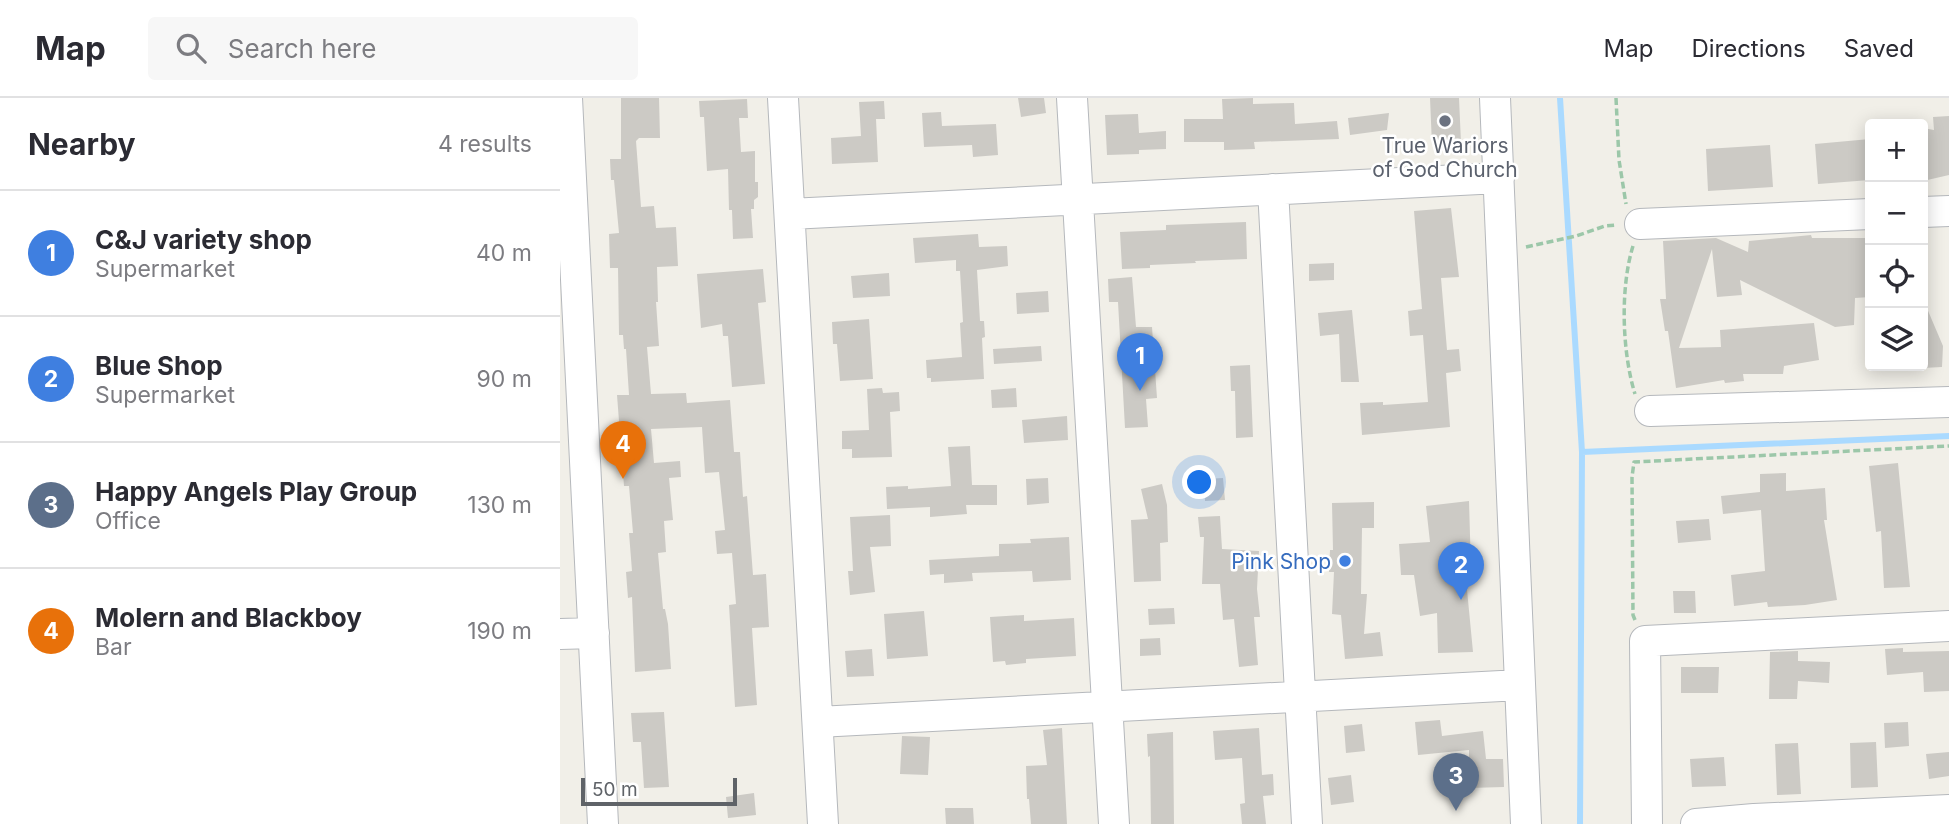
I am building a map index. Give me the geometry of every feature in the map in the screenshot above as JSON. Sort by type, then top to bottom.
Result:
[{"type":"street","points":[[567,98],[566,197],[571,401],[594,633],[603,824]]},
{"type":"street","points":[[783,98],[823,824]]},
{"type":"street","points":[[1072,98],[1114,824]]},
{"type":"street","points":[[1495,98],[1526,824]]},
{"type":"street","points":[[790,214],[1499,178]]},
{"type":"street","points":[[1273,190],[1307,824]]},
{"type":"street","points":[[1928,212],[1949,211]]},
{"type":"street","points":[[1640,224],[1865,214]]},
{"type":"street","points":[[1650,411],[1949,402]]},
{"type":"street","points":[[1647,824],[1645,641],[1949,626]]},
{"type":"street","points":[[560,634],[594,633]]},
{"type":"street","points":[[818,722],[1520,685]]},
{"type":"street","points":[[1696,824],[1754,818],[1949,810]]},
{"type":"path","points":[[1616,98],[1619,160],[1626,204],[1630,217],[1640,224]]},
{"type":"path","points":[[1525,247],[1576,236],[1605,226],[1640,224]]},
{"type":"path","points":[[1640,224],[1630,256],[1626,283],[1626,333],[1629,375],[1636,398],[1650,411]]},
{"type":"path","points":[[1645,641],[1633,615],[1634,462],[1949,446]]},
{"type":"building","points":[[621,98],[659,98],[660,138],[639,138],[636,141],[641,207],[654,206],[656,228],[676,227],[678,266],[657,267],[659,346],[647,347],[651,394],[686,393],[687,403],[730,400],[734,452],[740,452],[743,497],[747,496],[753,575],[766,574],[769,627],[752,628],[757,705],[735,707],[729,605],[736,604],[732,553],[717,554],[715,531],[725,530],[719,472],[705,473],[702,427],[651,429],[654,463],[680,461],[681,477],[669,478],[673,520],[664,521],[666,552],[658,553],[671,669],[635,672],[632,597],[628,598],[626,572],[632,571],[629,533],[633,533],[629,486],[624,486],[617,395],[629,395],[626,349],[623,335],[619,335],[618,268],[610,268],[609,234],[619,233],[610,159],[621,159]]},
{"type":"building","points":[[1018,98],[1044,98],[1046,113],[1021,117]]},
{"type":"building","points":[[1253,98],[1253,104],[1294,103],[1295,124],[1337,121],[1339,139],[1254,142],[1255,149],[1224,150],[1224,142],[1184,142],[1184,119],[1223,119],[1222,99]]},
{"type":"building","name":"True Wariors of God Church","points":[[1430,98],[1459,98],[1461,143],[1432,145]]},
{"type":"building","points":[[747,99],[748,118],[739,118],[741,152],[755,151],[758,197],[754,200],[754,209],[751,209],[753,238],[733,239],[728,169],[707,171],[704,117],[700,117],[699,101]]},
{"type":"building","points":[[884,101],[885,119],[876,119],[878,162],[832,164],[831,138],[861,136],[859,102]]},
{"type":"building","points":[[941,112],[942,126],[996,124],[998,155],[973,157],[972,145],[924,147],[922,113]]},
{"type":"building","points":[[1389,113],[1387,130],[1350,135],[1348,118]]},
{"type":"building","points":[[1138,114],[1139,133],[1166,131],[1166,149],[1139,150],[1139,154],[1107,155],[1105,115]]},
{"type":"building","points":[[1949,116],[1949,175],[1928,180],[1928,129],[1934,130],[1933,117]]},
{"type":"building","points":[[1865,139],[1865,180],[1818,184],[1815,144]]},
{"type":"building","points":[[1770,145],[1773,187],[1708,191],[1706,149]]},
{"type":"building","points":[[1451,208],[1459,277],[1441,278],[1447,350],[1459,349],[1461,371],[1446,373],[1450,427],[1362,435],[1360,403],[1383,402],[1383,405],[1428,402],[1423,335],[1410,336],[1408,311],[1422,309],[1414,211]]},
{"type":"building","points":[[1246,222],[1247,259],[1195,261],[1196,263],[1122,269],[1120,232],[1166,230],[1166,225]]},
{"type":"building","points":[[978,234],[979,247],[1007,246],[1008,266],[977,270],[980,321],[984,321],[984,379],[931,382],[931,378],[927,378],[926,360],[962,357],[960,271],[956,271],[956,260],[915,263],[913,238]]},
{"type":"building","points":[[1811,235],[1812,238],[1865,238],[1865,297],[1855,298],[1854,325],[1835,327],[1740,280],[1742,295],[1717,297],[1712,249],[1679,348],[1721,347],[1720,330],[1814,323],[1819,360],[1784,366],[1783,374],[1743,374],[1744,381],[1725,383],[1724,380],[1676,388],[1668,331],[1665,331],[1660,299],[1666,299],[1663,241],[1716,238],[1748,252],[1749,241]]},
{"type":"building","points":[[1334,263],[1334,280],[1309,281],[1309,264]]},
{"type":"building","points":[[763,269],[766,302],[758,303],[765,384],[732,387],[728,336],[723,336],[722,324],[701,328],[697,274]]},
{"type":"building","points":[[889,273],[890,296],[853,298],[851,276]]},
{"type":"building","points":[[1132,277],[1136,327],[1152,327],[1157,398],[1146,399],[1148,427],[1125,428],[1118,302],[1109,302],[1108,279]]},
{"type":"building","points":[[1048,291],[1049,312],[1017,314],[1016,293]]},
{"type":"building","points":[[1352,310],[1359,382],[1341,382],[1339,334],[1320,336],[1318,313]]},
{"type":"building","points":[[1928,311],[1943,346],[1942,367],[1928,368]]},
{"type":"building","points":[[869,319],[873,379],[840,381],[832,322]]},
{"type":"building","points":[[1041,346],[1042,361],[994,364],[993,349]]},
{"type":"building","points":[[1250,365],[1253,437],[1236,438],[1235,391],[1231,391],[1230,366]]},
{"type":"building","points":[[882,388],[883,393],[899,392],[900,411],[890,412],[892,457],[852,458],[852,449],[842,449],[842,431],[869,430],[867,389]]},
{"type":"building","points":[[1016,388],[1017,407],[992,408],[991,390]]},
{"type":"building","points":[[1067,416],[1068,440],[1024,443],[1022,420]]},
{"type":"building","points":[[970,446],[972,485],[997,485],[997,505],[966,505],[967,514],[930,517],[930,507],[887,509],[886,487],[908,486],[908,489],[951,486],[948,447]]},
{"type":"building","points":[[1898,463],[1910,587],[1884,588],[1881,531],[1876,532],[1869,466]]},
{"type":"building","points":[[1786,473],[1786,491],[1825,488],[1827,520],[1824,520],[1837,600],[1805,605],[1768,607],[1767,602],[1734,606],[1731,575],[1765,571],[1761,510],[1723,514],[1721,496],[1760,492],[1760,474]]},
{"type":"building","points":[[1048,478],[1049,503],[1027,505],[1026,479]]},
{"type":"building","points":[[1223,478],[1225,500],[1205,501],[1204,479]]},
{"type":"building","points":[[1162,484],[1167,505],[1168,542],[1160,543],[1161,581],[1134,582],[1131,520],[1148,519],[1141,489]]},
{"type":"building","points":[[1469,501],[1471,569],[1465,569],[1473,652],[1438,653],[1437,613],[1420,616],[1414,575],[1401,575],[1399,544],[1430,542],[1426,506]]},
{"type":"building","points":[[1374,502],[1374,528],[1362,528],[1361,594],[1367,594],[1364,634],[1380,632],[1383,656],[1345,659],[1341,615],[1332,614],[1334,572],[1329,572],[1330,550],[1333,550],[1332,503]]},
{"type":"building","points":[[890,515],[891,546],[870,547],[875,592],[850,595],[848,571],[853,571],[850,517]]},
{"type":"building","points":[[1220,516],[1222,549],[1259,551],[1257,589],[1260,617],[1254,617],[1258,665],[1239,667],[1234,619],[1223,620],[1220,584],[1202,584],[1204,537],[1200,537],[1198,517]]},
{"type":"building","points":[[1709,519],[1711,540],[1678,543],[1676,521]]},
{"type":"building","points":[[1069,537],[1071,580],[1033,582],[1032,571],[972,573],[973,581],[944,583],[944,574],[930,575],[929,560],[999,556],[999,544],[1031,543],[1030,539]]},
{"type":"building","points":[[1673,591],[1695,591],[1696,613],[1674,613]]},
{"type":"building","points":[[1174,608],[1175,624],[1149,625],[1148,609]]},
{"type":"building","points":[[924,611],[928,656],[887,659],[884,614]]},
{"type":"building","points":[[1024,615],[1024,621],[1074,618],[1076,656],[1026,659],[1026,663],[1006,665],[1005,661],[993,662],[990,617]]},
{"type":"building","points":[[1160,638],[1161,655],[1140,656],[1140,639]]},
{"type":"building","points":[[1903,648],[1903,652],[1949,651],[1949,691],[1924,692],[1923,672],[1887,675],[1885,649]]},
{"type":"building","points":[[872,649],[874,676],[847,677],[845,651]]},
{"type":"building","points":[[1798,651],[1798,661],[1830,662],[1829,683],[1798,681],[1797,699],[1769,699],[1770,652]]},
{"type":"building","points":[[1681,667],[1719,667],[1718,693],[1681,693]]},
{"type":"building","points":[[664,712],[669,787],[644,788],[641,742],[633,742],[631,713]]},
{"type":"building","points":[[1440,720],[1442,736],[1483,731],[1486,759],[1503,759],[1504,787],[1469,788],[1469,750],[1418,755],[1415,722]]},
{"type":"building","points":[[1908,722],[1909,746],[1885,748],[1884,723]]},
{"type":"building","points":[[1362,724],[1365,751],[1346,753],[1344,726]]},
{"type":"building","points":[[1062,728],[1067,824],[1031,824],[1026,766],[1047,765],[1043,730]]},
{"type":"building","points":[[1259,728],[1262,775],[1273,774],[1274,795],[1263,796],[1266,824],[1242,824],[1240,804],[1245,803],[1242,758],[1215,760],[1213,731]]},
{"type":"building","points":[[1173,732],[1174,824],[1151,824],[1147,734]]},
{"type":"building","points":[[902,736],[930,737],[928,775],[900,774]]},
{"type":"building","points":[[1876,742],[1878,787],[1851,788],[1850,743]]},
{"type":"building","points":[[1798,743],[1801,794],[1777,795],[1775,744]]},
{"type":"building","points":[[1949,752],[1949,776],[1929,779],[1926,754]]},
{"type":"building","points":[[1724,757],[1726,786],[1692,787],[1690,759]]},
{"type":"building","points":[[1351,775],[1354,802],[1331,805],[1328,778]]},
{"type":"building","points":[[754,793],[756,815],[728,818],[726,797]]},
{"type":"building","points":[[945,808],[973,808],[974,824],[946,824]]},
{"type":"waterway","points":[[1560,98],[1582,452],[1580,824]]},
{"type":"waterway","points":[[1582,452],[1949,436]]},
{"type":"place","name":"True Wariors of God Church","points":[[1445,121]]},
{"type":"place","name":"C&J variety shop","points":[[1140,391]]},
{"type":"place","name":"Molern and Blackboy","points":[[623,479]]},
{"type":"place","name":"Pink Shop","points":[[1345,561]]},
{"type":"place","name":"Blue Shop","points":[[1461,600]]},
{"type":"place","name":"Happy Angels Play Group","points":[[1456,811]]}]
